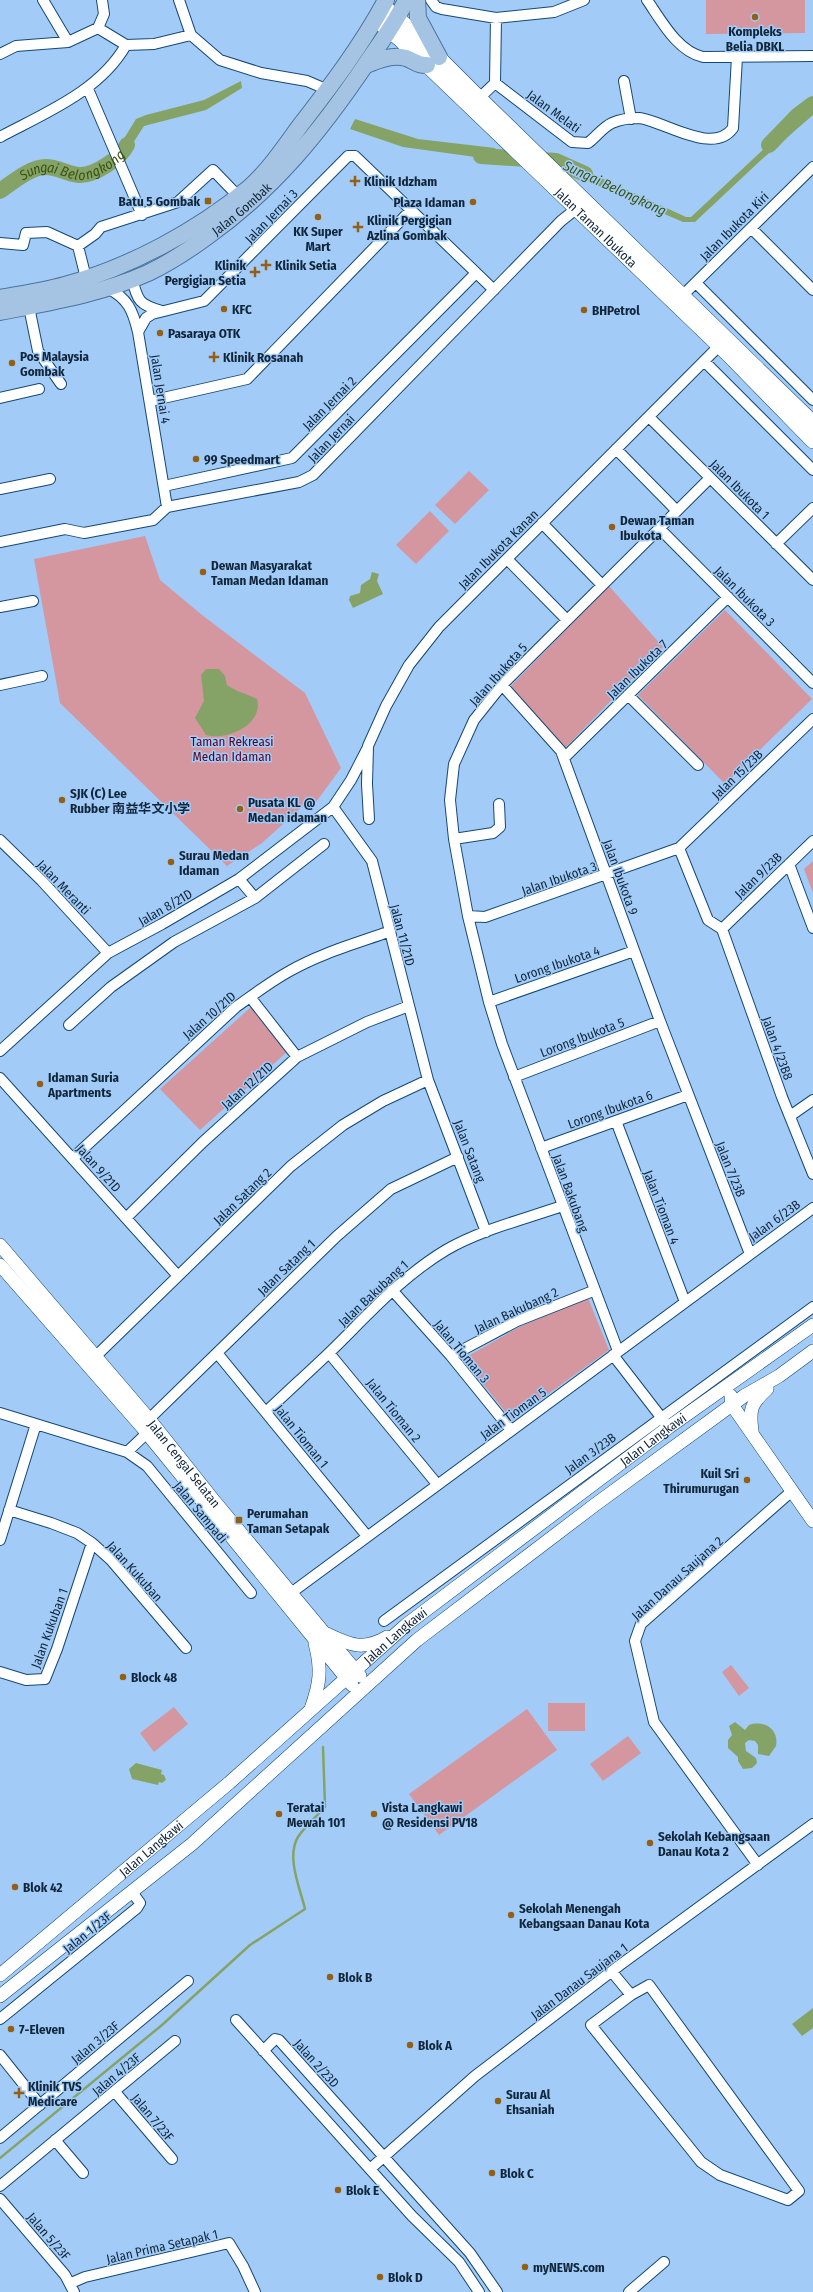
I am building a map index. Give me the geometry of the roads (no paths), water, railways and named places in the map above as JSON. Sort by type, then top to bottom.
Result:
[{"type":"main road","name":"Jalan Gombak","points":[[0,312],[68,299],[132,280],[163,266],[251,204],[292,162],[320,130],[366,65],[393,24],[406,0]]},
{"type":"main road","points":[[366,65],[391,57],[406,58],[419,66],[433,61],[418,18],[417,0]]},
{"type":"main road","name":"Jalan Gombak","points":[[0,298],[65,285],[115,267],[164,244],[217,213],[250,187],[276,158],[328,90],[381,8]]},
{"type":"main road","name":"Jalan Taman Ibukota","points":[[381,8],[393,24],[511,138],[560,176],[579,203]]},
{"type":"main road","name":"Jalan Taman Ibukota","points":[[511,138],[538,173],[579,203],[722,343],[813,424]]},
{"type":"main road","points":[[65,285],[79,287],[109,278],[129,277],[132,280]]},
{"type":"main road","name":"Jalan Taman Ibukota","points":[[722,343],[813,441]]},
{"type":"street","points":[[43,0],[68,42]]},
{"type":"street","points":[[0,54],[16,46],[68,42],[98,28],[104,14],[102,0]]},
{"type":"street","points":[[179,0],[191,36],[220,60],[261,73],[307,81],[328,90]]},
{"type":"street","points":[[434,3],[496,18],[544,14],[562,5],[584,0]]},
{"type":"street","points":[[646,0],[677,40],[687,50],[703,57],[813,56]]},
{"type":"street","points":[[474,102],[495,83],[496,18]]},
{"type":"street","points":[[98,28],[126,45],[154,44],[191,36]]},
{"type":"street","points":[[0,137],[88,89],[118,59],[126,45]]},
{"type":"street","name":"Jalan Melati","points":[[495,83],[572,142],[588,143],[611,123],[631,119],[649,121],[693,136],[712,138],[722,137],[730,134],[734,128],[737,57]]},
{"type":"street","points":[[624,81],[631,119]]},
{"type":"street","points":[[88,89],[142,215]]},
{"type":"street","name":"Jalan Jernai 3","points":[[138,332],[146,318],[162,311],[204,301],[348,156],[355,156],[411,210]]},
{"type":"street","name":"Jalan Ibukota Kiri","points":[[678,300],[813,166]]},
{"type":"street","points":[[78,246],[102,227],[178,202],[213,170],[238,196]]},
{"type":"street","name":"Jalan Jernai","points":[[167,507],[299,482],[313,475],[579,203]]},
{"type":"street","points":[[150,401],[247,379],[411,210],[494,290]]},
{"type":"street","points":[[751,228],[811,284]]},
{"type":"street","points":[[0,243],[23,245],[26,233],[47,232],[78,246]]},
{"type":"street","points":[[78,246],[86,278]]},
{"type":"street","name":"Jalan Jernai 2","points":[[164,486],[292,458],[476,273]]},
{"type":"street","points":[[132,280],[138,300],[148,307],[162,311]]},
{"type":"street","points":[[696,283],[813,400]]},
{"type":"street","name":"Jalan Jernai 4","points":[[107,288],[124,298],[129,304],[138,332],[167,507]]},
{"type":"street","points":[[29,307],[38,351],[61,384]]},
{"type":"street","name":"Jalan Ibukota Kanan","points":[[369,819],[367,784],[368,746],[386,706],[409,665],[439,627],[722,343]]},
{"type":"street","points":[[704,361],[813,470]]},
{"type":"street","points":[[0,398],[39,389]]},
{"type":"street","name":"Jalan Ibukota 1","points":[[649,417],[813,580]]},
{"type":"street","points":[[616,449],[676,510]]},
{"type":"street","points":[[0,489],[50,478]]},
{"type":"street","name":"Jalan Ibukota 5","points":[[502,1044],[489,1002],[468,916],[454,839],[450,800],[454,764],[474,720],[502,685],[601,584],[710,478]]},
{"type":"street","points":[[0,542],[65,529],[84,533],[153,520],[167,507]]},
{"type":"street","points":[[776,544],[813,508]]},
{"type":"street","points":[[542,523],[601,584]]},
{"type":"street","name":"Jalan Ibukota 3","points":[[659,528],[813,683]]},
{"type":"street","points":[[507,559],[567,620]]},
{"type":"street","name":"Jalan Ibukota 7","points":[[564,758],[728,598]]},
{"type":"street","points":[[0,607],[33,600]]},
{"type":"street","points":[[0,685],[42,676]]},
{"type":"street","name":"Jalan Ibukota 9","points":[[502,685],[561,751],[688,1095]]},
{"type":"street","points":[[628,695],[698,765]]},
{"type":"street","name":"Jalan 15/23B","points":[[679,848],[813,719]]},
{"type":"street","name":"Jalan 8/21D","points":[[0,1051],[108,953],[162,924],[241,878],[332,807],[351,780],[368,746]]},
{"type":"street","points":[[454,839],[493,833],[500,827],[499,804]]},
{"type":"street","name":"Jalan 11/21D","points":[[332,807],[372,861],[388,932],[410,1006],[428,1080]]},
{"type":"street","name":"Jalan Meranti","points":[[0,840],[48,888],[108,953]]},
{"type":"street","name":"Jalan 9/23B","points":[[722,929],[813,841]]},
{"type":"street","points":[[69,1025],[111,987],[174,942],[256,897],[324,844]]},
{"type":"street","points":[[679,848],[708,920],[722,929]]},
{"type":"street","name":"Jalan Ibukota 3","points":[[468,916],[485,918],[679,848]]},
{"type":"street","points":[[789,864],[813,928]]},
{"type":"street","points":[[241,878],[256,897]]},
{"type":"street","name":"Jalan 4/23B8","points":[[722,929],[790,1116],[813,1174]]},
{"type":"street","name":"Jalan 10/21D","points":[[73,1158],[236,1007],[288,972],[335,950],[388,932]]},
{"type":"street","name":"Lorong Ibukota 4","points":[[489,1002],[634,951]]},
{"type":"street","points":[[250,997],[297,1057]]},
{"type":"street","name":"Jalan 12/21D","points":[[126,1218],[206,1140],[297,1057],[354,1028],[410,1006]]},
{"type":"street","name":"Lorong Ibukota 5","points":[[514,1078],[660,1021]]},
{"type":"street","name":"Jalan Bakubang","points":[[502,1044],[615,1353],[669,1428]]},
{"type":"street","name":"Jalan 9/21D","points":[[0,1078],[178,1276]]},
{"type":"street","name":"Jalan Satang","points":[[428,1080],[486,1232]]},
{"type":"street","name":"Jalan Satang 2","points":[[95,1357],[290,1166],[343,1125],[383,1101],[428,1080]]},
{"type":"street","name":"Lorong Ibukota 6","points":[[541,1148],[688,1095]]},
{"type":"street","name":"Jalan 7/23B","points":[[688,1095],[750,1254]]},
{"type":"street","points":[[790,1116],[813,1100]]},
{"type":"street","name":"Jalan Tioman 4","points":[[616,1121],[685,1302]]},
{"type":"street","name":"Jalan Satang 1","points":[[146,1426],[217,1353],[337,1236],[391,1189],[458,1157]]},
{"type":"street","name":"Jalan Bakubang 1","points":[[266,1412],[329,1353],[392,1290],[415,1270],[447,1250],[486,1232],[562,1206]]},
{"type":"street","name":"Jalan 6/23B","points":[[750,1254],[813,1208]]},
{"type":"street","name":"Jalan Cengal Selatan","points":[[1,1248],[95,1357],[146,1426],[363,1688]]},
{"type":"street","name":"Jalan Tioman 5","points":[[290,1593],[750,1254]]},
{"type":"street","name":"Jalan Cengal Selatan","points":[[0,1265],[146,1426],[290,1593],[318,1635]]},
{"type":"street","name":"Jalan Tioman 3","points":[[392,1290],[452,1356],[511,1430]]},
{"type":"street","name":"Jalan Bakubang 2","points":[[452,1356],[517,1321],[593,1291]]},
{"type":"street","name":"Jalan 3/23B","points":[[384,1621],[661,1416],[813,1307]]},
{"type":"street","name":"Jalan Langkawi","points":[[0,1975],[94,1898],[309,1713],[406,1625],[669,1428],[813,1325]]},
{"type":"street","name":"Jalan Langkawi","points":[[0,1996],[192,1844],[417,1640],[596,1504],[732,1404],[779,1376],[813,1351]]},
{"type":"street","name":"Jalan Tioman 1","points":[[217,1353],[367,1536]]},
{"type":"street","name":"Jalan Tioman 2","points":[[329,1353],[437,1484]]},
{"type":"street","points":[[752,1433],[750,1412],[755,1401],[779,1376]]},
{"type":"street","points":[[734,1382],[732,1404],[813,1521]]},
{"type":"street","points":[[708,1400],[732,1404]]},
{"type":"street","name":"Jalan Sampadi","points":[[0,1413],[127,1452],[147,1466],[251,1593]]},
{"type":"street","points":[[0,1540],[36,1424]]},
{"type":"street","points":[[127,1452],[146,1426]]},
{"type":"street","name":"Jalan Danau Saujana 2","points":[[758,1865],[654,1722],[635,1640],[641,1624],[792,1491]]},
{"type":"street","name":"Jalan Kukuban","points":[[9,1510],[77,1533],[92,1543],[112,1560],[186,1648]]},
{"type":"street","name":"Jalan Kukuban 1","points":[[0,1672],[26,1680],[45,1679],[57,1649],[92,1543]]},
{"type":"street","points":[[309,1713],[320,1676],[318,1635],[358,1646],[376,1643],[406,1625]]},
{"type":"street","name":"Jalan Danau Saujana 1","points":[[370,2169],[474,2076],[813,1824]]},
{"type":"street","name":"Jalan 1/23F","points":[[0,2019],[138,1908],[140,1903],[132,1892]]},
{"type":"street","points":[[612,1972],[631,1995]]},
{"type":"street","points":[[26,1975],[37,1989]]},
{"type":"street","name":"Jalan 3/23F","points":[[0,2138],[188,1981]]},
{"type":"street","points":[[649,1985],[799,2190],[788,2200],[720,2175],[701,2162],[591,2025],[631,1995],[649,1985]]},
{"type":"street","points":[[236,2020],[370,2169],[459,2262],[479,2292]]},
{"type":"street","name":"Jalan 2/23D","points":[[264,2051],[275,2039],[279,2040],[470,2252],[497,2292]]},
{"type":"street","name":"Jalan 4/23F","points":[[0,2186],[175,2041]]},
{"type":"street","points":[[0,2055],[40,2105]]},
{"type":"street","name":"Jalan 7/23F","points":[[115,2092],[172,2159]]},
{"type":"street","points":[[55,2140],[83,2174]]},
{"type":"street","name":"Jalan 5/23F","points":[[0,2199],[72,2288]]},
{"type":"street","name":"Jalan Prima Setapak 1","points":[[72,2288],[85,2277],[229,2243],[243,2266],[255,2292]]},
{"type":"street","points":[[629,2292],[664,2262]]},
{"type":"water","points":[[241,81],[242,88],[206,110],[144,126],[126,154],[123,162],[117,150],[136,119],[204,100]]},
{"type":"water","points":[[813,103],[813,115],[761,160],[695,222],[683,222],[576,176],[560,159],[686,217],[691,217]]},
{"type":"water","points":[[355,119],[418,139],[495,148],[504,161],[403,147],[350,129]]},
{"type":"water","points":[[372,572],[379,574],[377,581],[383,594],[353,608],[349,600],[350,596],[360,593],[361,585],[370,579]]},
{"type":"water","points":[[206,669],[219,669],[225,676],[227,685],[257,699],[258,708],[255,716],[242,729],[224,735],[206,735],[195,718],[204,701],[201,675]]},
{"type":"water","points":[[735,1722],[745,1730],[749,1725],[765,1725],[770,1727],[775,1735],[776,1746],[769,1756],[758,1754],[758,1745],[755,1741],[749,1740],[745,1743],[746,1751],[756,1758],[757,1763],[752,1768],[743,1769],[738,1761],[738,1757],[728,1748],[728,1740],[732,1735],[729,1726]]},
{"type":"water","points":[[136,1763],[162,1770],[161,1774],[164,1775],[166,1780],[162,1783],[159,1782],[158,1785],[132,1779],[129,1769]]},
{"type":"water","points":[[813,2008],[813,2028],[802,2036],[792,2024]]},
{"type":"waterway","name":"Sungai Belongkong","points":[[769,145],[797,116],[813,104]]},
{"type":"waterway","name":"Sungai Belongkong","points":[[0,191],[34,169],[50,167],[79,175],[92,173],[113,160],[124,150],[127,145]]},
{"type":"waterway","name":"Sungai Belongkong","points":[[481,156],[556,161],[585,174]]},
{"type":"waterway","points":[[0,2158],[162,2025],[250,1945],[305,1909],[295,1873],[293,1854],[298,1837],[325,1807],[323,1747]]},
{"type":"place","name":"Kompleks Belia DBKL","points":[[755,17]]},
{"type":"place","name":"Klinik Idzham","points":[[355,181]]},
{"type":"place","name":"Batu 5 Gombak","points":[[208,201]]},
{"type":"place","name":"Plaza Idaman","points":[[473,202]]},
{"type":"place","name":"KK Super Mart","points":[[318,217]]},
{"type":"place","name":"Klinik Pergigian Azlina Gombak","points":[[358,227]]},
{"type":"place","name":"Klinik Setia","points":[[266,265]]},
{"type":"place","name":"Klinik Pergigian Setia","points":[[255,272]]},
{"type":"place","name":"KFC","points":[[224,309]]},
{"type":"place","name":"BHPetrol","points":[[584,310]]},
{"type":"place","name":"Pasaraya OTK","points":[[160,333]]},
{"type":"place","name":"Klinik Rosanah","points":[[214,357]]},
{"type":"place","name":"Pos Malaysia Gombak","points":[[12,363]]},
{"type":"place","name":"99 Speedmart","points":[[196,459]]},
{"type":"place","name":"Dewan Taman Ibukota","points":[[612,527]]},
{"type":"place","name":"Dewan Masyarakat Taman Medan Idaman","points":[[203,572]]},
{"type":"place","name":"SJK (C) Lee Rubber 南益华文小学","points":[[62,800]]},
{"type":"place","name":"Pusata KL @ Medan idaman","points":[[240,809]]},
{"type":"place","name":"Surau Medan Idaman","points":[[171,862]]},
{"type":"place","name":"Idaman Suria Apartments","points":[[40,1084]]},
{"type":"place","name":"Kuil Sri Thirumurugan","points":[[747,1480]]},
{"type":"place","name":"Perumahan Taman Setapak","points":[[239,1520]]},
{"type":"place","name":"Block 48","points":[[123,1677]]},
{"type":"place","name":"Teratai Mewah 101","points":[[279,1814]]},
{"type":"place","name":"Vista Langkawi @ Residensi PV18","points":[[374,1814]]},
{"type":"place","name":"Sekolah Kebangsaan Danau Kota 2","points":[[650,1843]]},
{"type":"place","name":"Blok 42","points":[[15,1887]]},
{"type":"place","name":"Sekolah Menengah Kebangsaan Danau Kota","points":[[511,1915]]},
{"type":"place","name":"Blok B","points":[[330,1977]]},
{"type":"place","name":"7-Eleven","points":[[11,2029]]},
{"type":"place","name":"Blok A","points":[[410,2045]]},
{"type":"place","name":"Klinik TVS Medicare","points":[[19,2093]]},
{"type":"place","name":"Surau Al Ehsaniah","points":[[498,2101]]},
{"type":"place","name":"Blok C","points":[[492,2173]]},
{"type":"place","name":"Blok E","points":[[338,2190]]},
{"type":"place","name":"myNEWS.com","points":[[525,2267]]},
{"type":"place","name":"Blok D","points":[[380,2277]]},
{"type":"park label","name":"Taman Rekreasi Medan Idaman","points":[[232,748]]}]
